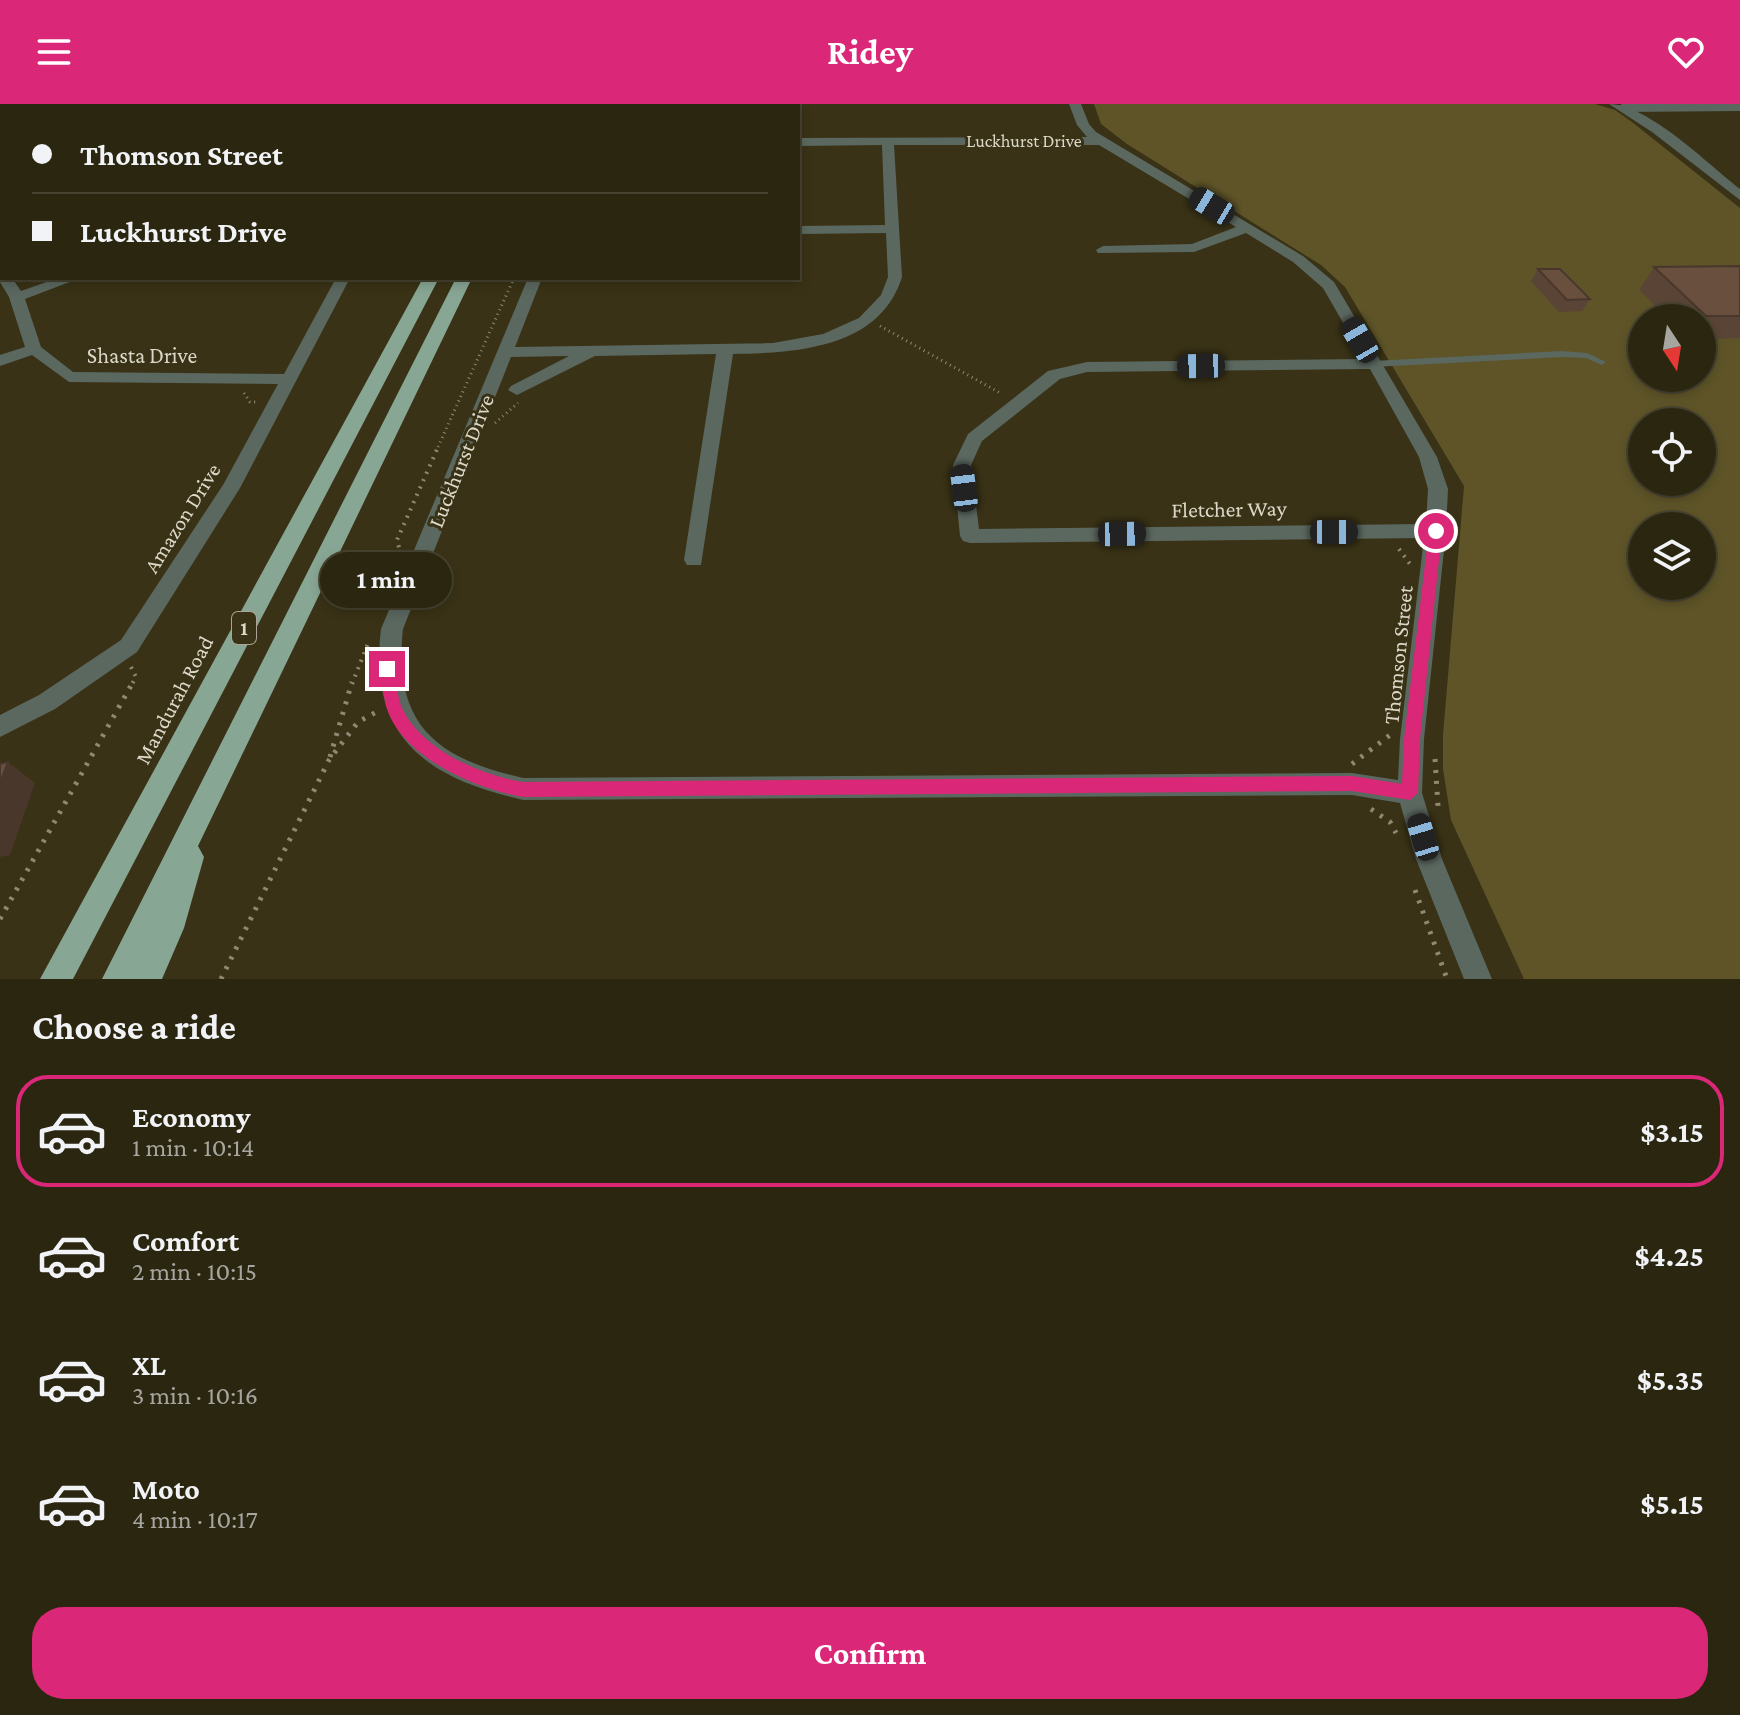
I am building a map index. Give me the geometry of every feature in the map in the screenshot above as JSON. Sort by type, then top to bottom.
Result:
[{"type":"highway","name":"Mandurah Road","points":[[56,979],[430,280]]},
{"type":"highway","name":"1","points":[[118,979],[463,280]]},
{"type":"highway","points":[[146,979],[169,928],[208,795]]},
{"type":"street","name":"Thomson Street","points":[[1075,104],[1083,125],[1100,141],[1298,259],[1329,285],[1428,457],[1438,489],[1436,531],[1412,739],[1410,793],[1429,859],[1478,979]]},
{"type":"street","points":[[1623,106],[1740,107]]},
{"type":"street","points":[[1623,106],[1666,129],[1740,187]]},
{"type":"street","points":[[1623,106],[1740,196]]},
{"type":"street","name":"Luckhurst Drive","points":[[1100,141],[888,142],[895,277],[892,291],[885,303],[868,319],[817,341],[773,348],[505,352],[392,629],[387,661],[394,707],[405,725],[440,759],[492,784],[523,789],[1352,784],[1410,793]]},
{"type":"street","points":[[800,142],[888,142]]},
{"type":"street","points":[[1103,250],[1194,248],[1247,228]]},
{"type":"street","points":[[800,230],[891,229]]},
{"type":"street","points":[[0,361],[34,349],[17,297],[6,280]]},
{"type":"street","points":[[17,297],[67,280]]},
{"type":"street","name":"Amazon Drive","points":[[0,727],[47,702],[129,646],[231,488],[342,280]]},
{"type":"street","points":[[505,352],[534,280]]},
{"type":"street","name":"Shasta Drive","points":[[34,349],[69,377],[288,379]]},
{"type":"street","points":[[694,560],[725,349]]},
{"type":"street","name":"Luckhurst Drive","points":[[521,393],[591,351]]},
{"type":"street","name":"Fletcher Way","points":[[1373,364],[1087,367],[1054,375],[974,438],[962,465],[970,536],[1436,531]]},
{"type":"lane","points":[[1373,364],[1562,354],[1587,356],[1602,362]]},
{"type":"path","points":[[878,322],[1018,403]]},
{"type":"path","points":[[469,441],[480,441],[521,393]]},
{"type":"path","points":[[0,919],[136,677],[126,657]]},
{"type":"path","points":[[221,979],[329,760],[358,722],[378,711],[394,707]]},
{"type":"shaded area","points":[[1094,104],[1595,104],[1615,110],[1632,122],[1740,208],[1740,979],[1524,979],[1451,820],[1443,769],[1443,735],[1464,486],[1345,287],[1321,265],[1127,144],[1101,124]]},
{"type":"building","points":[[1740,266],[1740,316],[1716,316],[1716,304],[1693,304],[1654,267]]},
{"type":"building","points":[[1538,269],[1560,269],[1590,299],[1567,300]]},
{"type":"building","points":[[8,762],[0,783],[0,764]]},
{"type":"route","points":[[387,669],[394,707],[420,742],[440,759],[466,774],[492,784],[523,789],[1352,784],[1410,793],[1412,739],[1436,531]]}]
